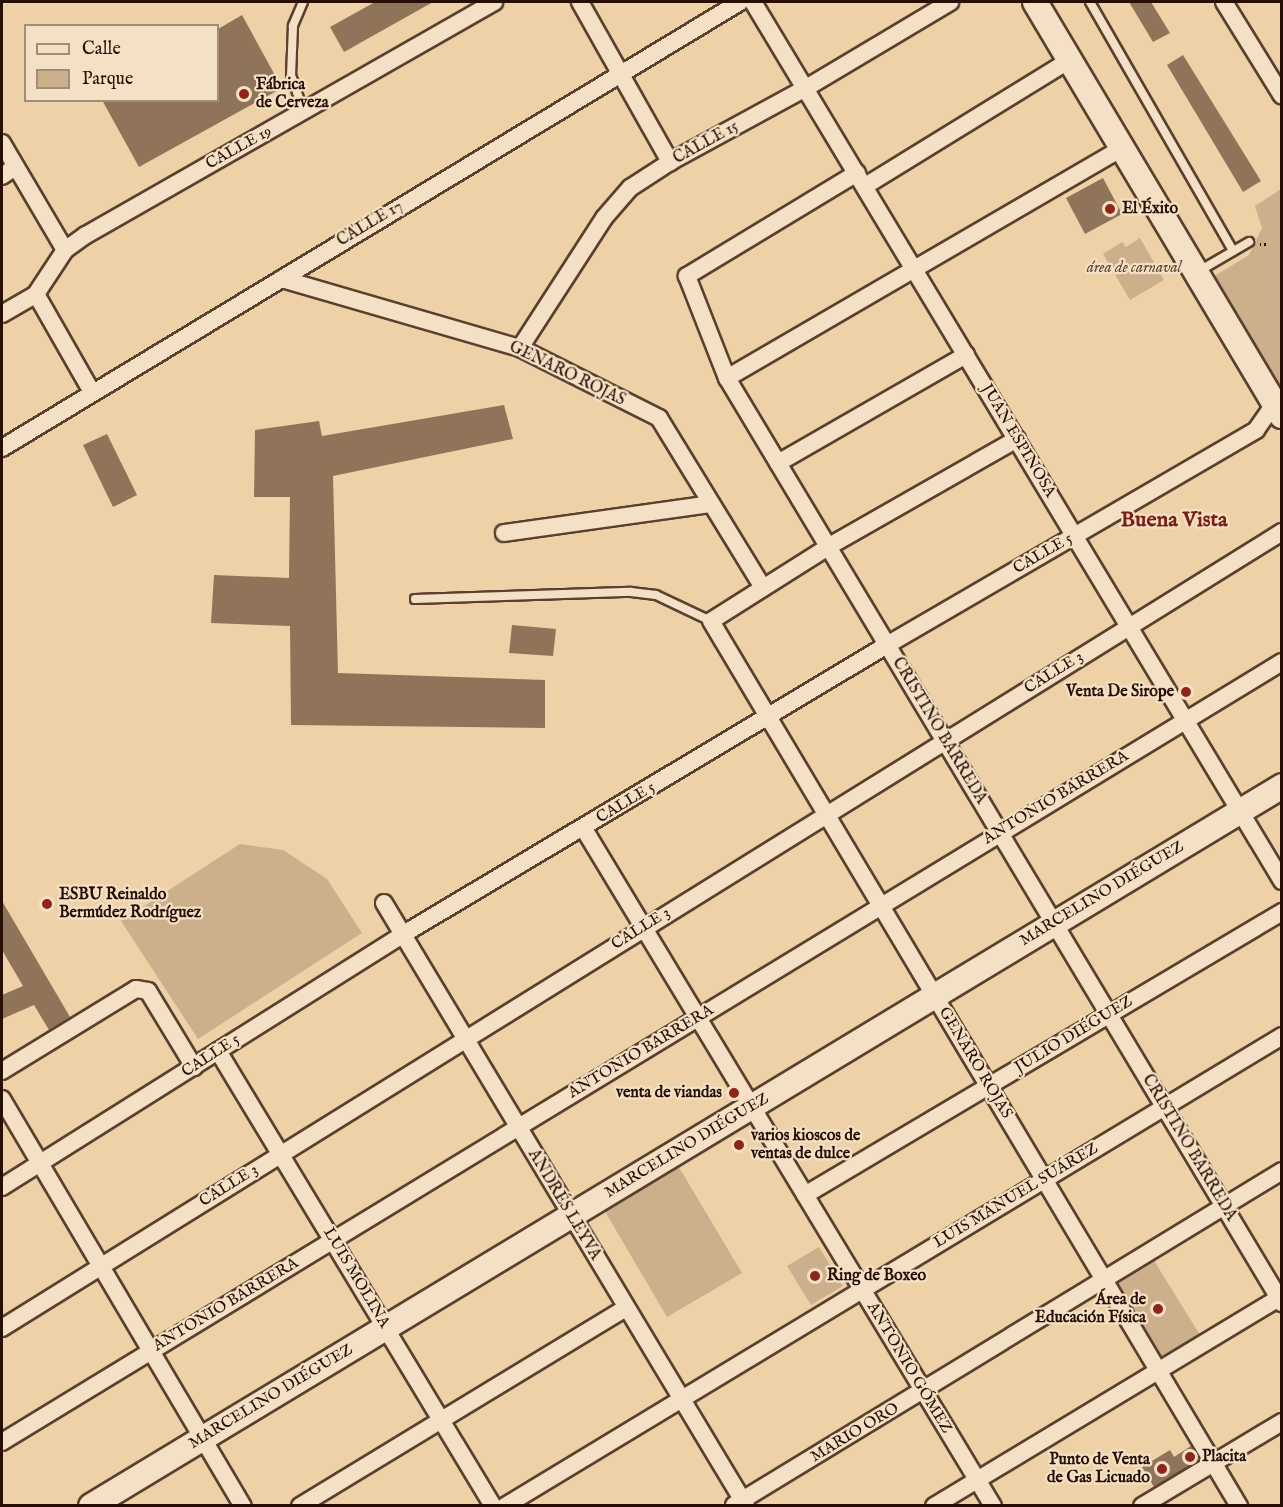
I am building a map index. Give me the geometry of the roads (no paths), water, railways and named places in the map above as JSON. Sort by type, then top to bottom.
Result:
[{"type":"street","name":"CALLE 19","points":[[2,314],[36,294],[65,250],[86,235],[494,2]]},
{"type":"street","points":[[580,2],[670,162]]},
{"type":"street","name":"CALLE 17","points":[[2,448],[620,72],[740,2]]},
{"type":"street","name":"JUAN ESPINOSA","points":[[753,2],[1281,881]]},
{"type":"street","name":"CALLE 15","points":[[520,348],[604,218],[630,188],[670,162],[806,88],[950,2]]},
{"type":"street","points":[[1035,2],[1280,412]]},
{"type":"street","points":[[1224,2],[1281,96]]},
{"type":"street","points":[[861,179],[1070,60]]},
{"type":"street","points":[[2,143],[8,171],[65,250]]},
{"type":"street","points":[[727,378],[1122,148]]},
{"type":"street","name":"CRISTINO BARREDA","points":[[861,179],[687,276],[727,378],[1280,1299]]},
{"type":"street","name":"GENARO ROJAS","points":[[282,279],[520,348],[659,418],[763,588]]},
{"type":"street","points":[[36,294],[92,392]]},
{"type":"street","points":[[778,463],[966,355]]},
{"type":"street","name":"CALLE 5","points":[[2,1187],[402,935],[584,829],[887,645],[1256,430],[1280,412]]},
{"type":"street","name":"CALLE 5","points":[[1256,430],[1280,412]]},
{"type":"street","points":[[711,621],[828,547],[1017,440]]},
{"type":"street","points":[[504,533],[711,504]]},
{"type":"street","name":"CALLE 3","points":[[2,1328],[826,813],[1281,532]]},
{"type":"street","name":"GENARO ROJAS","points":[[711,621],[1239,1506]]},
{"type":"street","name":"ANTONIO BARRERA","points":[[2,1442],[1281,662]]},
{"type":"street","name":"MARCELINO DIÉGUEZ","points":[[92,1506],[1281,786]]},
{"type":"street","name":"ANTONIO GÓMEZ","points":[[584,829],[993,1506]]},
{"type":"street","name":"ANDRÉS LEYVA","points":[[384,903],[681,1399],[741,1504]]},
{"type":"street","name":"JULIO DIÉGUEZ","points":[[805,1195],[1281,912]]},
{"type":"street","points":[[2,1071],[136,989],[148,992],[194,1067]]},
{"type":"street","name":"LUIS MANUEL SUÁREZ","points":[[505,1506],[1281,1036]]},
{"type":"street","name":"LUIS MOLINA","points":[[218,1051],[282,1153],[493,1506]]},
{"type":"street","points":[[2,1099],[243,1506]]},
{"type":"street","name":"MARIO ORO","points":[[741,1504],[1281,1171]]},
{"type":"street","points":[[934,1506],[1280,1299]]},
{"type":"street","points":[[300,1506],[626,1308]]},
{"type":"street","points":[[1142,1506],[1281,1422]]},
{"type":"lane","points":[[303,2],[293,26],[291,75],[304,112]]},
{"type":"lane","points":[[1089,2],[1233,251]]},
{"type":"lane","points":[[1196,273],[1249,242]]},
{"type":"lane","points":[[415,599],[631,592],[656,595],[711,621]]},
{"type":"place","name":"Fábrica de Cerveza","points":[[244,94]]},
{"type":"place","name":"El Éxito","points":[[1110,209]]},
{"type":"place","name":"Venta De Sirope","points":[[1186,692]]},
{"type":"place","name":"ESBU Reinaldo Bermúdez Rodríguez","points":[[47,904]]},
{"type":"place","name":"venta de viandas","points":[[734,1093]]},
{"type":"place","name":"varios kioscos de ventas de dulce","points":[[739,1145]]},
{"type":"place","name":"Ring de Boxeo","points":[[815,1276]]},
{"type":"place","name":"Área de Educación Física","points":[[1158,1309]]},
{"type":"place","name":"Placita","points":[[1190,1457]]},
{"type":"place","name":"Punto de Venta de Gas Licuado","points":[[1162,1469]]},
{"type":"district","name":"Buena Vista","points":[[1174,521]]},
{"type":"park label","name":"área de carnaval","points":[[1134,268]]}]
